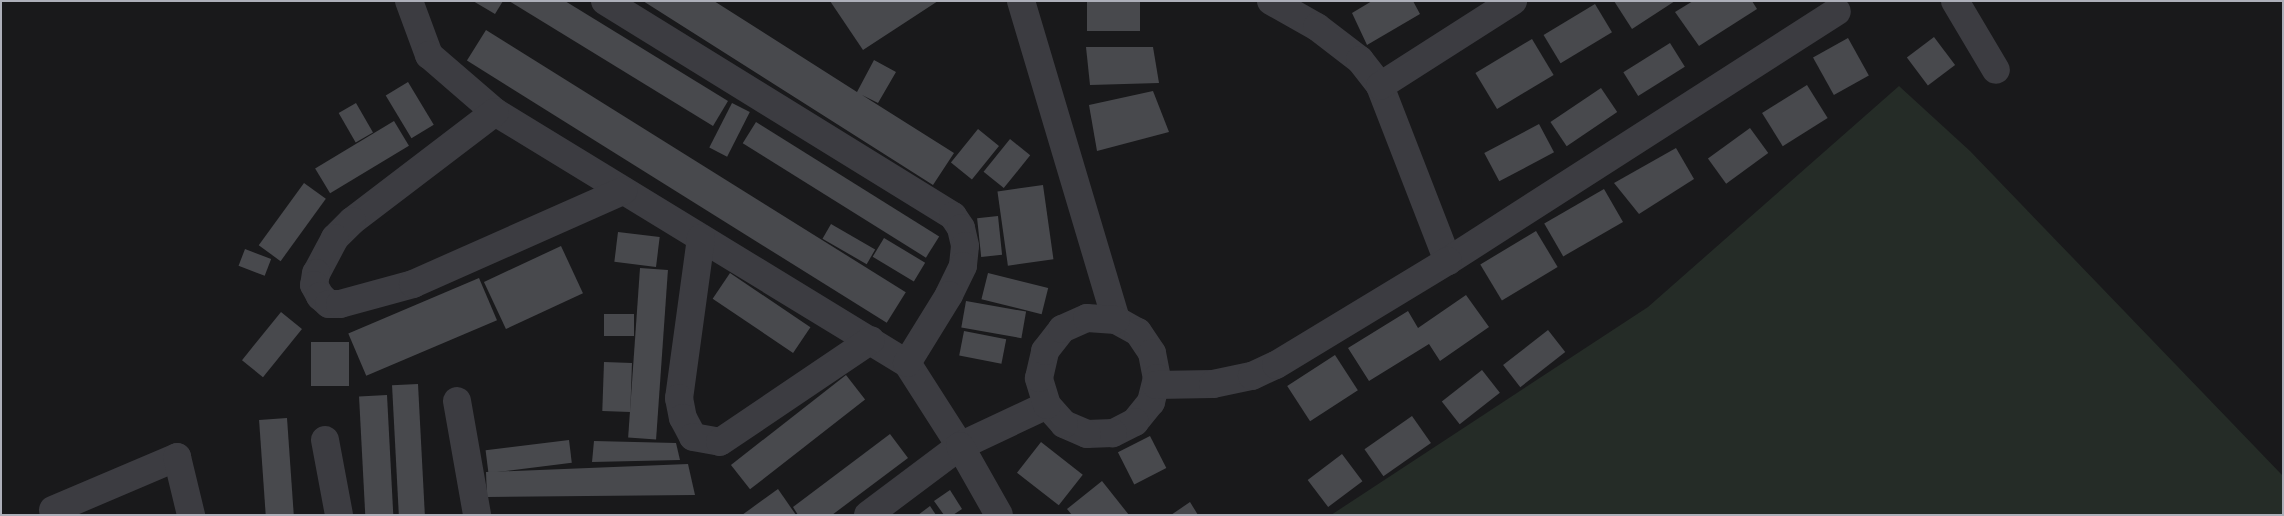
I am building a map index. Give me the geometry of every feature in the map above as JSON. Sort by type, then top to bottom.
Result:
[{"type":"street","points":[[409,1],[429,55],[495,112],[907,363],[960,446],[999,515]]},
{"type":"street","points":[[605,1],[953,216],[962,228],[965,246],[963,266],[949,296],[907,363]]},
{"type":"street","points":[[1021,1],[1116,320]]},
{"type":"street","points":[[1271,1],[1316,27],[1360,60],[1380,86],[1448,261]]},
{"type":"street","points":[[1380,86],[1513,1]]},
{"type":"street","points":[[1955,1],[1996,70]]},
{"type":"street","points":[[1156,385],[1213,384],[1252,376],[1276,366],[1448,261],[1837,11]]},
{"type":"street","points":[[495,112],[352,221],[334,238],[316,273],[314,285],[320,296],[329,304],[340,304],[413,284],[623,190]]},
{"type":"street","points":[[701,238],[678,398],[683,418],[693,437],[720,442],[871,340]]},
{"type":"street","points":[[1088,318],[1116,320],[1138,332],[1152,353],[1156,385],[1151,402],[1135,422],[1113,433],[1087,434],[1064,424],[1047,405],[1039,378],[1045,351],[1062,329],[1088,318]]},
{"type":"street","points":[[457,401],[477,515]]},
{"type":"street","points":[[868,515],[960,446],[1047,405]]},
{"type":"street","points":[[325,440],[339,515]]},
{"type":"street","points":[[53,510],[177,457],[191,515]]},
{"type":"shaded area","points":[[1899,86],[1970,151],[2283,476],[2283,515],[1331,515],[1648,307]]},
{"type":"building","points":[[473,1],[503,1],[495,14]]},
{"type":"building","points":[[509,1],[565,1],[728,101],[713,126]]},
{"type":"building","points":[[643,1],[714,1],[857,92],[874,60],[896,72],[878,103],[862,95],[954,153],[933,185]]},
{"type":"building","points":[[830,1],[938,1],[863,50]]},
{"type":"building","points":[[1087,1],[1140,1],[1140,31],[1087,31]]},
{"type":"building","points":[[1372,1],[1413,1],[1420,14],[1367,45],[1352,13]]},
{"type":"building","points":[[1614,1],[1675,1],[1632,29]]},
{"type":"building","points":[[1693,1],[1752,1],[1757,9],[1699,46],[1675,12]]},
{"type":"building","points":[[1595,4],[1612,32],[1561,63],[1544,35]]},
{"type":"building","points":[[486,30],[906,292],[887,323],[467,61]]},
{"type":"building","points":[[1934,37],[1955,65],[1928,85],[1907,57]]},
{"type":"building","points":[[1848,38],[1869,76],[1834,95],[1813,57]]},
{"type":"building","points":[[1532,39],[1554,75],[1497,109],[1475,73]]},
{"type":"building","points":[[1670,43],[1685,67],[1638,96],[1623,72]]},
{"type":"building","points":[[1086,47],[1153,47],[1159,83],[1090,85]]},
{"type":"building","points":[[408,82],[434,125],[411,138],[386,95]]},
{"type":"building","points":[[1807,85],[1828,118],[1783,146],[1762,113]]},
{"type":"building","points":[[1601,88],[1617,112],[1567,146],[1550,122]]},
{"type":"building","points":[[1153,91],[1169,132],[1097,151],[1089,105]]},
{"type":"building","points":[[356,103],[373,132],[356,142],[339,113]]},
{"type":"building","points":[[732,103],[750,112],[727,157],[709,148]]},
{"type":"building","points":[[394,121],[409,146],[330,193],[315,168]]},
{"type":"building","points":[[756,122],[939,236],[926,258],[743,143]]},
{"type":"building","points":[[1539,124],[1554,152],[1499,181],[1484,153]]},
{"type":"building","points":[[1750,128],[1768,153],[1726,184],[1708,159]]},
{"type":"building","points":[[978,129],[999,146],[972,179],[951,162]]},
{"type":"building","points":[[1010,139],[1030,155],[1004,188],[984,172]]},
{"type":"building","points":[[1676,148],[1694,179],[1639,214],[1614,183]]},
{"type":"building","points":[[304,183],[326,199],[281,261],[259,245]]},
{"type":"building","points":[[1043,185],[1053,259],[1008,266],[997,191]]},
{"type":"building","points":[[1604,189],[1623,222],[1563,256],[1544,224]]},
{"type":"building","points":[[998,216],[1002,255],[981,257],[977,218]]},
{"type":"building","points":[[831,224],[875,250],[867,264],[822,239]]},
{"type":"building","points":[[1536,231],[1558,267],[1502,300],[1480,264]]},
{"type":"building","points":[[618,232],[660,237],[656,267],[614,262]]},
{"type":"building","points":[[884,238],[925,263],[914,282],[873,257]]},
{"type":"building","points":[[561,246],[583,293],[506,329],[484,282]]},
{"type":"building","points":[[245,249],[271,259],[265,276],[239,266]]},
{"type":"building","points":[[640,268],[668,270],[656,440],[628,438]]},
{"type":"building","points":[[730,273],[810,327],[793,353],[713,299]]},
{"type":"building","points":[[988,273],[1048,288],[1042,314],[981,299]]},
{"type":"building","points":[[479,278],[497,320],[366,376],[348,333]]},
{"type":"building","points":[[1466,295],[1489,327],[1440,361],[1429,344],[1369,381],[1348,348],[1408,311],[1418,328]]},
{"type":"building","points":[[966,301],[1026,312],[1021,338],[961,328]]},
{"type":"building","points":[[281,312],[302,329],[263,377],[242,360]]},
{"type":"building","points":[[604,314],[634,314],[634,336],[604,336]]},
{"type":"building","points":[[1548,330],[1565,352],[1520,387],[1503,365]]},
{"type":"building","points":[[964,331],[1006,339],[1001,364],[959,356]]},
{"type":"building","points":[[311,342],[349,342],[349,386],[311,386]]},
{"type":"building","points":[[1335,355],[1358,390],[1310,421],[1287,386]]},
{"type":"building","points":[[604,362],[632,363],[630,412],[602,411]]},
{"type":"building","points":[[1482,370],[1500,393],[1460,424],[1442,401]]},
{"type":"building","points":[[846,375],[865,399],[750,489],[731,465]]},
{"type":"building","points":[[418,384],[425,515],[399,515],[392,385]]},
{"type":"building","points":[[387,395],[393,515],[365,515],[359,396]]},
{"type":"building","points":[[1412,416],[1431,443],[1383,476],[1364,449]]},
{"type":"building","points":[[287,418],[294,515],[266,515],[259,420]]},
{"type":"building","points":[[890,434],[908,458],[832,515],[798,515],[793,507]]},
{"type":"building","points":[[1150,436],[1166,468],[1134,484],[1118,452]]},
{"type":"building","points":[[569,440],[572,463],[488,473],[486,450]]},
{"type":"building","points":[[594,441],[676,443],[680,460],[592,462]]},
{"type":"building","points":[[1041,442],[1083,475],[1059,505],[1017,473]]},
{"type":"building","points":[[1342,454],[1362,481],[1328,507],[1308,480]]},
{"type":"building","points":[[688,464],[695,495],[487,497],[486,472]]},
{"type":"building","points":[[1102,481],[1129,515],[1072,515],[1067,509]]},
{"type":"building","points":[[778,489],[796,515],[742,515]]},
{"type":"building","points":[[950,490],[962,509],[953,515],[944,515],[934,501]]},
{"type":"building","points":[[1190,502],[1198,515],[1171,515]]},
{"type":"building","points":[[930,506],[936,515],[918,515]]}]
